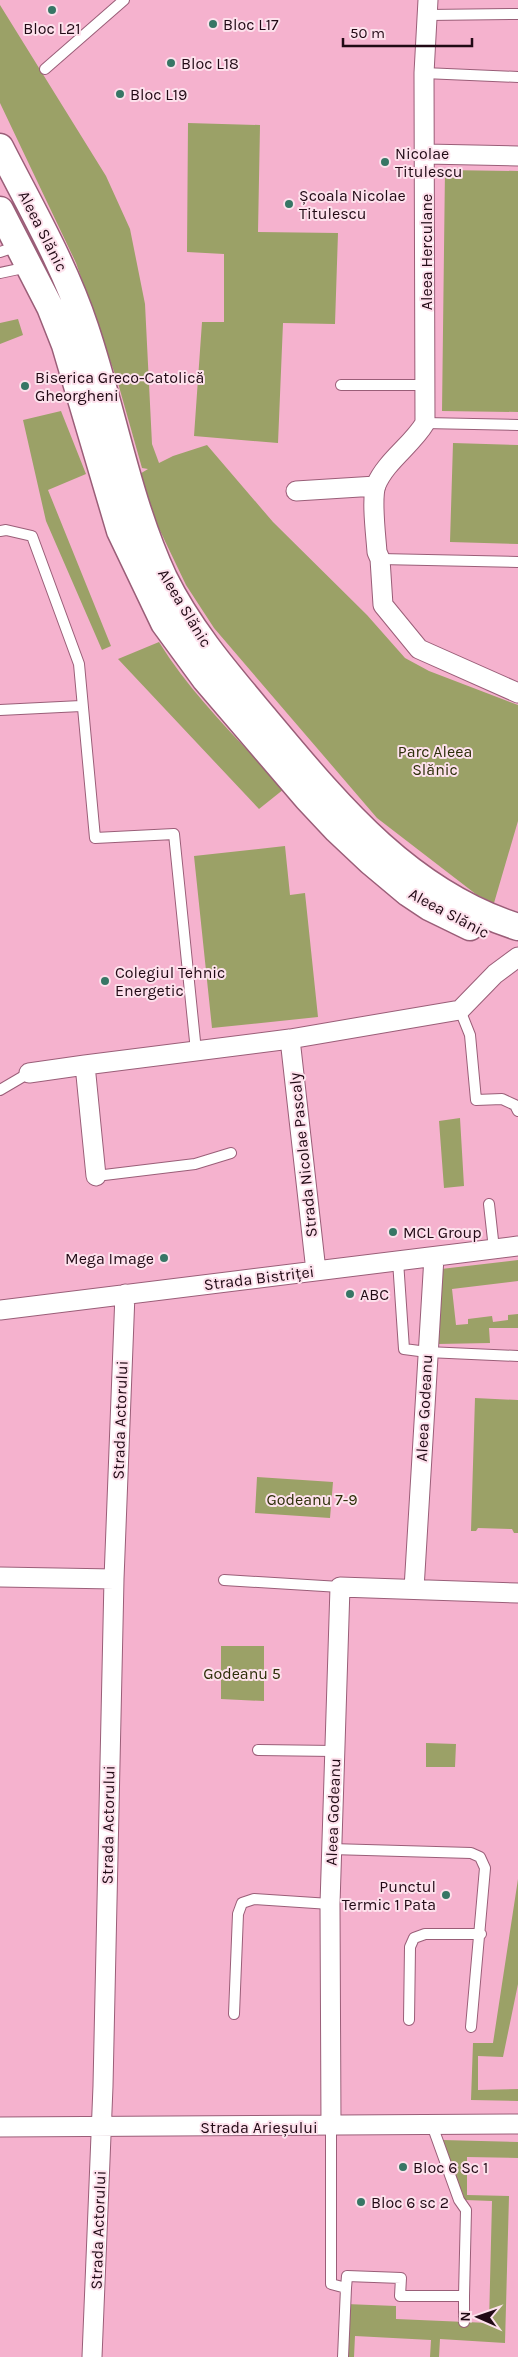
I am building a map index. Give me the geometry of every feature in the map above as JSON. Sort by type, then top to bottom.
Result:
[{"type":"main road","name":"Aleea Slănic","points":[[0,147],[70,286],[85,327],[144,528],[164,578],[188,620],[224,669],[308,770],[372,838],[418,876],[459,903],[486,916],[518,927]]},
{"type":"main road","name":"Aleea Slănic","points":[[0,210],[16,255],[50,307],[65,345],[120,531],[164,623],[185,654],[307,798],[377,867],[430,907],[488,935],[518,944]]},
{"type":"street","name":"Aleea Herculane","points":[[425,423],[426,154],[424,73],[428,7]]},
{"type":"street","points":[[426,154],[518,156]]},
{"type":"street","points":[[425,423],[420,432],[384,472],[376,486],[377,552],[380,559],[383,605],[419,649],[518,693]]},
{"type":"street","points":[[296,491],[376,486]]},
{"type":"street","points":[[28,1073],[290,1039],[460,1010],[495,974],[518,957]]},
{"type":"street","name":"Strada Nicolae Pascaly","points":[[290,1039],[316,1271]]},
{"type":"street","points":[[85,1065],[96,1176]]},
{"type":"street","name":"Strada Bistriței","points":[[0,1310],[518,1246]]},
{"type":"street","name":"Aleea Godeanu","points":[[414,1589],[426,1352],[434,1257]]},
{"type":"street","name":"Strada Actorului","points":[[92,2357],[102,2128],[114,1578],[125,1294]]},
{"type":"street","points":[[0,1577],[114,1578]]},
{"type":"street","points":[[340,1587],[518,1593]]},
{"type":"street","name":"Aleea Godeanu","points":[[331,2126],[330,1904],[340,1587]]},
{"type":"street","name":"Strada Arieșului","points":[[0,2127],[102,2128],[518,2124]]},
{"type":"lane","points":[[45,69],[124,0]]},
{"type":"lane","points":[[428,7],[518,14]]},
{"type":"lane","points":[[424,73],[518,76]]},
{"type":"lane","points":[[0,273],[16,255]]},
{"type":"lane","points":[[341,385],[426,385]]},
{"type":"lane","points":[[425,423],[518,425]]},
{"type":"lane","points":[[0,531],[6,530],[32,536],[79,664],[81,706],[95,838],[174,834],[196,1051]]},
{"type":"lane","points":[[380,559],[518,562]]},
{"type":"lane","points":[[0,710],[81,706]]},
{"type":"lane","points":[[460,1010],[470,1035],[476,1100],[502,1100],[515,1105],[518,1111]]},
{"type":"lane","points":[[0,1090],[28,1073]]},
{"type":"lane","points":[[96,1176],[195,1164],[231,1153]]},
{"type":"lane","points":[[489,1204],[494,1249]]},
{"type":"lane","points":[[398,1262],[403,1346],[407,1351],[518,1356]]},
{"type":"lane","points":[[224,1580],[340,1587]]},
{"type":"lane","points":[[258,1750],[334,1752]]},
{"type":"lane","points":[[331,1849],[470,1853],[480,1858],[485,1868],[481,1934],[471,2026]]},
{"type":"lane","points":[[234,2014],[238,1914],[242,1903],[254,1898],[330,1904]]},
{"type":"lane","points":[[409,2020],[410,1947],[414,1938],[425,1934],[481,1934]]},
{"type":"lane","points":[[331,2126],[331,2284],[346,2288]]},
{"type":"lane","points":[[432,2126],[459,2200],[466,2210],[464,2322]]},
{"type":"lane","points":[[343,2357],[347,2276],[401,2278],[400,2296],[464,2296]]},
{"type":"green space","name":"Parc Aleea Slănic","points":[[0,5],[106,176],[130,229],[145,304],[152,444],[159,463],[173,456],[207,445],[273,522],[367,615],[405,658],[429,671],[518,705],[518,821],[494,903],[477,895],[377,818],[214,628],[186,585],[153,516],[138,475],[148,469],[142,468],[118,383],[76,263],[0,103]]},
{"type":"green space","points":[[188,123],[260,125],[258,232],[338,233],[335,324],[283,323],[278,443],[194,436],[202,322],[224,322],[224,254],[187,252]]},
{"type":"green space","points":[[445,170],[518,171],[518,412],[442,411]]},
{"type":"green space","points":[[18,319],[23,335],[0,344],[0,323]]},
{"type":"green space","points":[[61,411],[86,474],[48,490],[111,646],[102,650],[46,521],[23,420]]},
{"type":"green space","points":[[453,443],[518,445],[518,544],[450,542]]},
{"type":"green space","points":[[159,642],[186,681],[202,700],[284,789],[259,809],[118,659]]},
{"type":"green space","points":[[285,846],[290,895],[305,893],[318,1017],[212,1028],[194,856]]},
{"type":"green space","points":[[460,1118],[464,1186],[444,1188],[439,1121]]},
{"type":"green space","points":[[518,1260],[518,1281],[452,1289],[456,1325],[468,1324],[468,1319],[492,1316],[493,1322],[508,1320],[508,1315],[518,1314],[518,1328],[489,1328],[490,1343],[438,1344],[441,1269]]},
{"type":"green space","points":[[475,1398],[518,1400],[518,1533],[514,1533],[512,1529],[478,1528],[476,1531],[471,1531]]},
{"type":"green space","name":"Godeanu 7-9","points":[[257,1477],[333,1482],[330,1518],[255,1513]]},
{"type":"green space","name":"Godeanu 5","points":[[221,1646],[264,1646],[264,1701],[221,1699]]},
{"type":"green space","points":[[426,1743],[456,1744],[455,1767],[426,1767]]},
{"type":"green space","points":[[518,1879],[518,1984],[503,2057],[478,2056],[478,2090],[518,2089],[518,2101],[471,2100],[473,2043],[493,2043]]},
{"type":"green space","points":[[442,2140],[518,2142],[518,2158],[467,2157],[467,2195],[509,2196],[505,2343],[440,2339],[439,2357],[430,2357],[431,2340],[355,2336],[354,2357],[343,2357],[346,2304],[396,2306],[396,2319],[489,2323],[492,2201],[465,2200]]},
{"type":"place","name":"Bloc L21","points":[[52,10]]},
{"type":"place","name":"Bloc L17","points":[[213,24]]},
{"type":"place","name":"Bloc L18","points":[[171,63]]},
{"type":"place","name":"Bloc L19","points":[[120,94]]},
{"type":"place","name":"Nicolae Titulescu","points":[[385,162]]},
{"type":"place","name":"Școala Nicolae Titulescu","points":[[289,204]]},
{"type":"place","name":"Biserica Greco-Catolică Gheorgheni","points":[[25,386]]},
{"type":"place","name":"Colegiul Tehnic Energetic","points":[[105,981]]},
{"type":"place","name":"MCL Group","points":[[393,1232]]},
{"type":"place","name":"Mega Image","points":[[164,1258]]},
{"type":"place","name":"ABC","points":[[350,1294]]},
{"type":"place","name":"Punctul Termic 1 Pata","points":[[446,1895]]},
{"type":"place","name":"Bloc 6 Sc 1","points":[[403,2167]]},
{"type":"place","name":"Bloc 6 sc 2","points":[[361,2202]]}]
